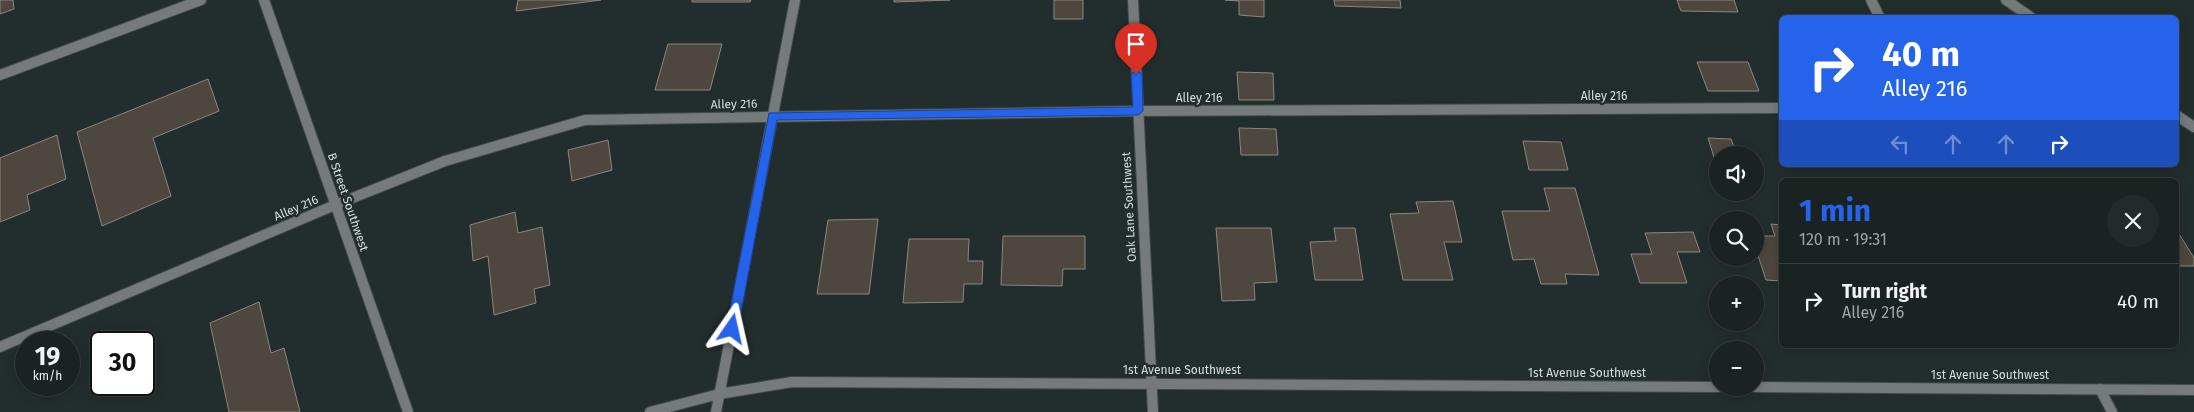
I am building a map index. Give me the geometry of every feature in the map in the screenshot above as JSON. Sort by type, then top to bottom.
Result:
[{"type":"street","points":[[0,75],[201,0]]},
{"type":"street","name":"B Street Southwest","points":[[264,0],[408,412]]},
{"type":"street","points":[[716,412],[795,0]]},
{"type":"street","name":"Oak Lane Southwest","points":[[1132,0],[1152,412]]},
{"type":"street","points":[[1871,0],[1878,15]]},
{"type":"street","points":[[2006,0],[2028,15]]},
{"type":"street","name":"Alley 216","points":[[0,347],[445,160],[585,120],[1138,111],[1779,108]]},
{"type":"street","points":[[2179,117],[2194,127]]},
{"type":"street","name":"1st Avenue Southwest","points":[[650,412],[719,394],[792,382],[1709,387]]},
{"type":"street","name":"1st Avenue Southwest","points":[[1764,387],[2194,390]]},
{"type":"street","points":[[2100,389],[2112,412]]},
{"type":"building","points":[[0,0],[13,0],[14,9],[0,14]]},
{"type":"building","points":[[518,0],[601,0],[516,11]]},
{"type":"building","points":[[692,0],[751,0],[750,2],[692,2]]},
{"type":"building","points":[[894,0],[950,0],[894,2]]},
{"type":"building","points":[[1054,0],[1083,0],[1083,19],[1054,19]]},
{"type":"building","points":[[1225,0],[1264,0],[1264,17],[1239,15],[1239,1]]},
{"type":"building","points":[[1334,0],[1400,0],[1401,8],[1335,6]]},
{"type":"building","points":[[1677,0],[1734,0],[1738,12],[1681,11]]},
{"type":"building","points":[[668,44],[722,44],[710,90],[655,90]]},
{"type":"building","points":[[1697,62],[1748,62],[1759,91],[1708,91]]},
{"type":"building","points":[[1237,72],[1273,73],[1274,100],[1239,100]]},
{"type":"building","points":[[208,79],[219,111],[153,138],[171,196],[102,226],[77,132]]},
{"type":"building","points":[[1239,128],[1276,129],[1278,155],[1241,155]]},
{"type":"building","points":[[57,135],[66,179],[27,195],[30,210],[0,222],[0,158]]},
{"type":"building","points":[[1708,138],[1731,139],[1734,146],[1710,146]]},
{"type":"building","points":[[608,140],[612,170],[572,181],[568,150]]},
{"type":"building","points":[[1523,141],[1561,142],[1568,170],[1529,170]]},
{"type":"building","points":[[1544,188],[1575,188],[1599,275],[1565,274],[1567,284],[1541,284],[1534,259],[1513,260],[1502,211],[1550,211]]},
{"type":"building","points":[[1453,201],[1462,242],[1444,242],[1453,280],[1403,280],[1390,214],[1419,213],[1416,202]]},
{"type":"building","points":[[515,212],[518,233],[542,227],[550,285],[534,289],[536,303],[494,315],[488,256],[473,261],[470,225]]},
{"type":"building","points":[[878,219],[869,294],[817,294],[828,220]]},
{"type":"building","points":[[1771,224],[1779,225],[1779,281],[1766,280],[1761,266],[1764,266],[1764,236],[1775,236]]},
{"type":"building","points":[[1216,228],[1271,228],[1277,282],[1254,283],[1255,300],[1222,301]]},
{"type":"building","points":[[1334,228],[1355,228],[1363,280],[1315,280],[1310,242],[1336,241]]},
{"type":"building","points":[[1693,232],[1700,252],[1677,252],[1687,283],[1640,283],[1631,254],[1652,254],[1645,233]]},
{"type":"building","points":[[2179,234],[2194,258],[2194,266],[2179,266]]},
{"type":"building","points":[[1003,236],[1085,236],[1085,269],[1063,269],[1062,286],[1001,285]]},
{"type":"building","points":[[909,239],[969,239],[968,261],[983,261],[982,284],[964,284],[963,302],[903,303]]},
{"type":"building","points":[[259,302],[271,353],[284,348],[300,412],[229,412],[210,323]]},
{"type":"route","points":[[732,329],[773,116],[1138,111],[1136,74]]}]
